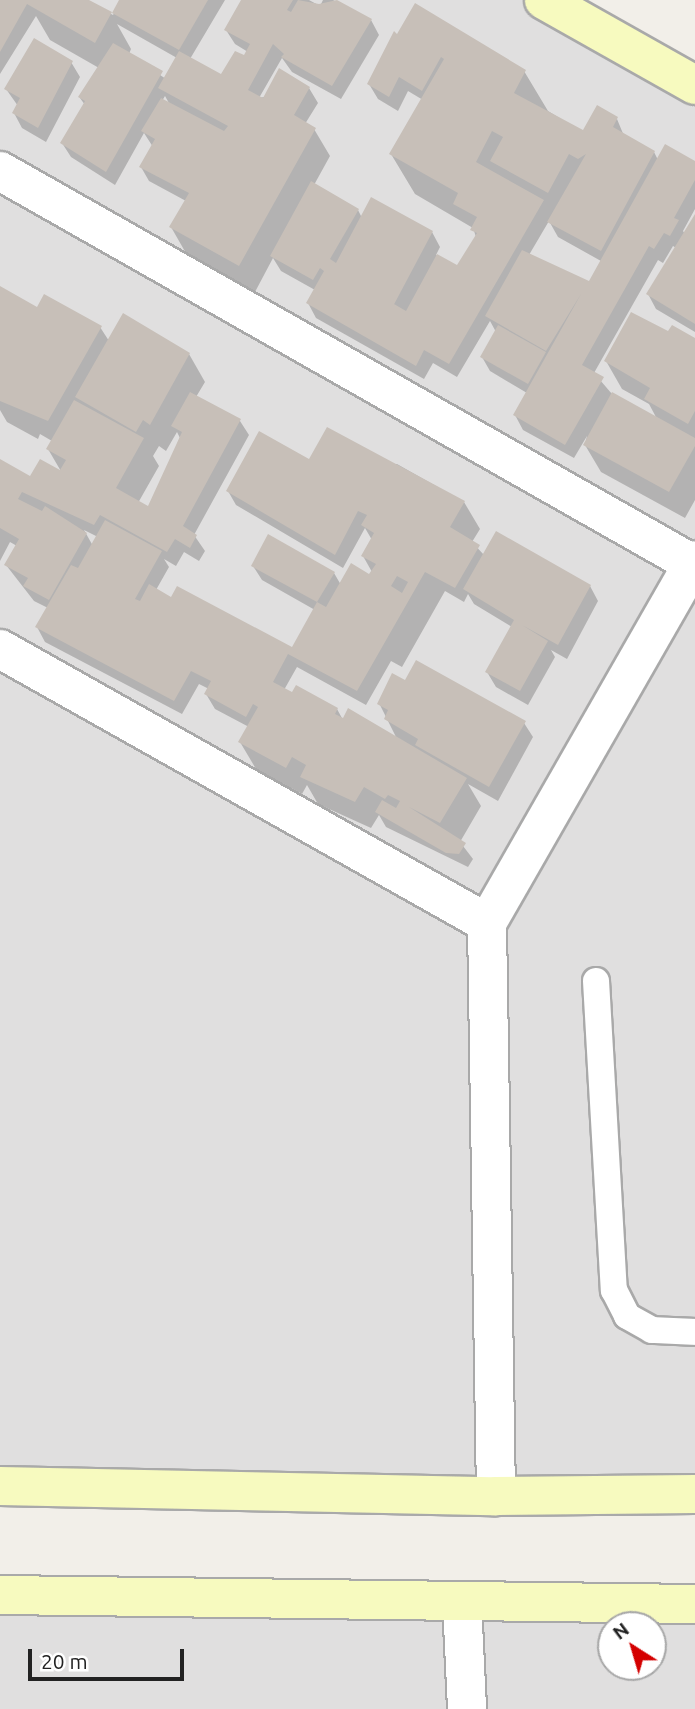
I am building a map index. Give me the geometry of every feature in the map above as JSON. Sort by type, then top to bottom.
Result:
[{"type":"street","points":[[544,0],[695,85]]},
{"type":"street","points":[[0,171],[694,562],[487,923],[496,1496]]},
{"type":"street","points":[[0,649],[487,923]]},
{"type":"street","points":[[0,1486],[496,1496],[695,1494]]},
{"type":"street","points":[[0,1595],[695,1604]]},
{"type":"street","points":[[462,1602],[467,1709]]},
{"type":"lane","points":[[596,981],[614,1290],[627,1316],[652,1330],[695,1332]]},
{"type":"shaded area","points":[[0,0],[544,0],[695,85],[695,1494],[0,1486]]},
{"type":"shaded area","points":[[0,1595],[695,1604],[695,1709],[0,1709]]},
{"type":"building","points":[[0,0],[89,0],[112,12],[95,43],[27,4],[0,52]]},
{"type":"building","points":[[119,0],[208,0],[179,50],[112,13]]},
{"type":"building","points":[[241,0],[293,0],[287,10],[291,12],[298,0],[319,4],[337,0],[372,19],[332,86],[281,57],[284,54],[273,44],[248,90],[263,98],[279,68],[310,87],[294,115],[316,128],[239,266],[169,227],[189,193],[139,167],[155,139],[141,131],[161,98],[224,131],[228,126],[158,88],[179,51],[221,74],[235,51],[244,55],[250,44],[224,30]]},
{"type":"building","points":[[415,3],[526,70],[514,93],[583,130],[597,105],[618,117],[613,127],[655,151],[601,251],[547,222],[586,154],[578,159],[569,154],[548,193],[490,161],[503,137],[492,131],[476,162],[544,200],[449,364],[424,350],[416,366],[306,303],[324,271],[320,268],[313,280],[270,256],[311,181],[359,209],[330,259],[336,263],[371,197],[433,231],[394,304],[406,311],[437,254],[457,265],[477,233],[470,230],[477,217],[453,204],[458,193],[389,154],[444,59],[441,57],[422,91],[399,77],[389,97],[367,84],[394,31],[397,34]]},
{"type":"building","points":[[34,38],[73,61],[38,128],[12,113],[20,98],[4,89]]},
{"type":"building","points":[[113,43],[163,71],[106,172],[60,143],[85,101],[78,97]]},
{"type":"building","points":[[665,144],[695,161],[695,180],[674,218],[679,220],[670,236],[664,233],[654,249],[649,246],[582,365],[604,377],[565,445],[513,415],[581,294],[546,351],[485,316],[522,250],[589,281]]},
{"type":"building","points":[[695,214],[695,324],[646,294]]},
{"type":"building","points":[[0,286],[37,307],[44,294],[102,326],[48,421],[0,401]]},
{"type":"building","points":[[631,312],[668,331],[672,325],[695,338],[695,411],[688,424],[644,399],[650,388],[604,361]]},
{"type":"building","points":[[123,313],[190,353],[150,425],[143,420],[136,432],[75,397]]},
{"type":"building","points":[[498,325],[546,352],[528,384],[480,357]]},
{"type":"building","points":[[190,392],[241,419],[183,526],[197,535],[190,548],[175,539],[167,552],[100,515],[94,525],[22,492],[18,499],[42,511],[45,506],[87,533],[49,600],[23,586],[28,578],[4,565],[19,539],[0,528],[0,459],[30,476],[40,459],[60,470],[66,460],[46,449],[74,400],[144,438],[116,488],[148,506],[182,432],[171,426]]},
{"type":"building","points":[[612,392],[695,438],[695,446],[669,492],[583,445]]},
{"type":"building","points":[[327,427],[465,501],[450,527],[480,545],[455,588],[425,572],[357,691],[288,654],[273,682],[292,692],[296,685],[338,708],[335,714],[343,718],[348,708],[467,778],[440,823],[409,807],[466,843],[459,854],[446,853],[375,812],[382,800],[396,808],[400,801],[388,795],[385,799],[364,787],[355,802],[300,777],[306,765],[292,757],[286,768],[238,742],[258,707],[253,704],[246,717],[204,694],[211,681],[191,671],[174,701],[35,627],[71,565],[78,568],[105,520],[162,551],[135,599],[140,601],[149,584],[171,597],[177,586],[292,647],[317,602],[326,607],[351,563],[369,574],[376,564],[361,556],[374,533],[361,525],[367,515],[358,511],[335,555],[226,491],[259,431],[309,459]],"holes":[[[397,576],[408,582],[402,593],[391,586]]]},
{"type":"building","points":[[496,531],[591,585],[558,645],[522,625],[548,641],[520,691],[485,672],[514,620],[463,589]]},
{"type":"building","points":[[268,534],[335,572],[317,602],[251,566]]},
{"type":"building","points":[[416,660],[526,721],[489,787],[415,745],[418,739],[384,719],[388,710],[377,704],[392,673],[405,680]]}]
